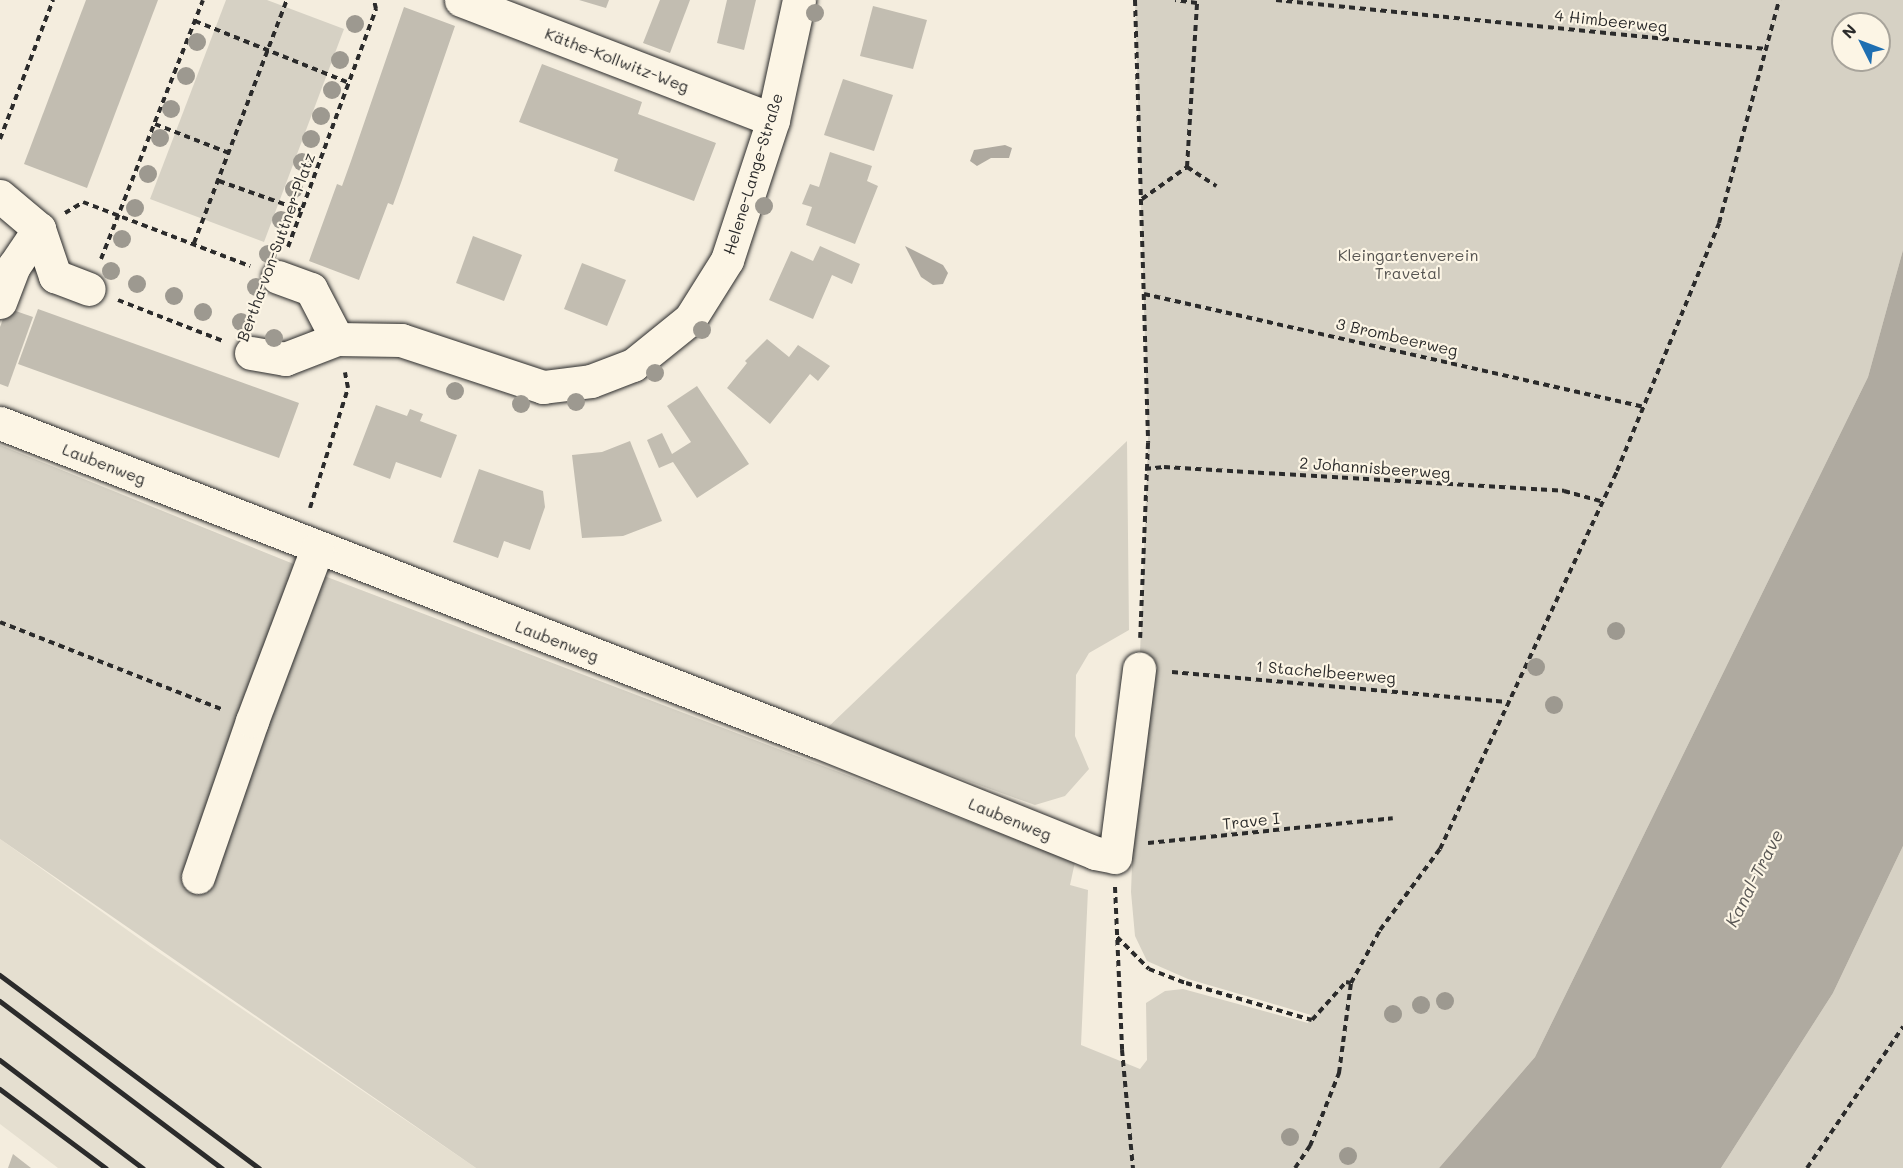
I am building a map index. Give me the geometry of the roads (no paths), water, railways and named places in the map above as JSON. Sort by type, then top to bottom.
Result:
[{"type":"street","name":"Käthe-Kollwitz-Weg","points":[[461,0],[773,120]]},
{"type":"street","name":"Helene-Lange-Straße","points":[[251,353],[285,359],[337,339],[401,340],[543,387],[591,381],[633,365],[690,319],[727,260],[773,120],[800,0]]},
{"type":"street","points":[[0,196],[39,229],[55,276],[89,290]]},
{"type":"street","points":[[0,302],[14,266],[39,229]]},
{"type":"street","points":[[278,277],[311,289],[337,339]]},
{"type":"street","name":"Laubenweg","points":[[0,423],[308,545],[806,736],[1095,853],[1115,857],[1139,669]]},
{"type":"street","points":[[198,877],[252,721],[308,545]]},
{"type":"water","points":[[1005,145],[1012,148],[1009,158],[991,158],[977,166],[970,161],[974,150]]},
{"type":"water","points":[[905,246],[943,265],[948,273],[943,284],[933,285],[921,277]]},
{"type":"water","name":"Kanal-Trave","points":[[1903,250],[1903,846],[1833,993],[1721,1168],[1439,1168],[1535,1057],[1868,377]]},
{"type":"railway","points":[[0,975],[259,1168]]},
{"type":"railway","points":[[0,1001],[222,1168]]},
{"type":"railway","points":[[0,1060],[143,1168]]},
{"type":"railway","points":[[0,1089],[106,1168]]},
{"type":"park label","name":"Kleingartenverein Travetal","points":[[1408,264]]}]
